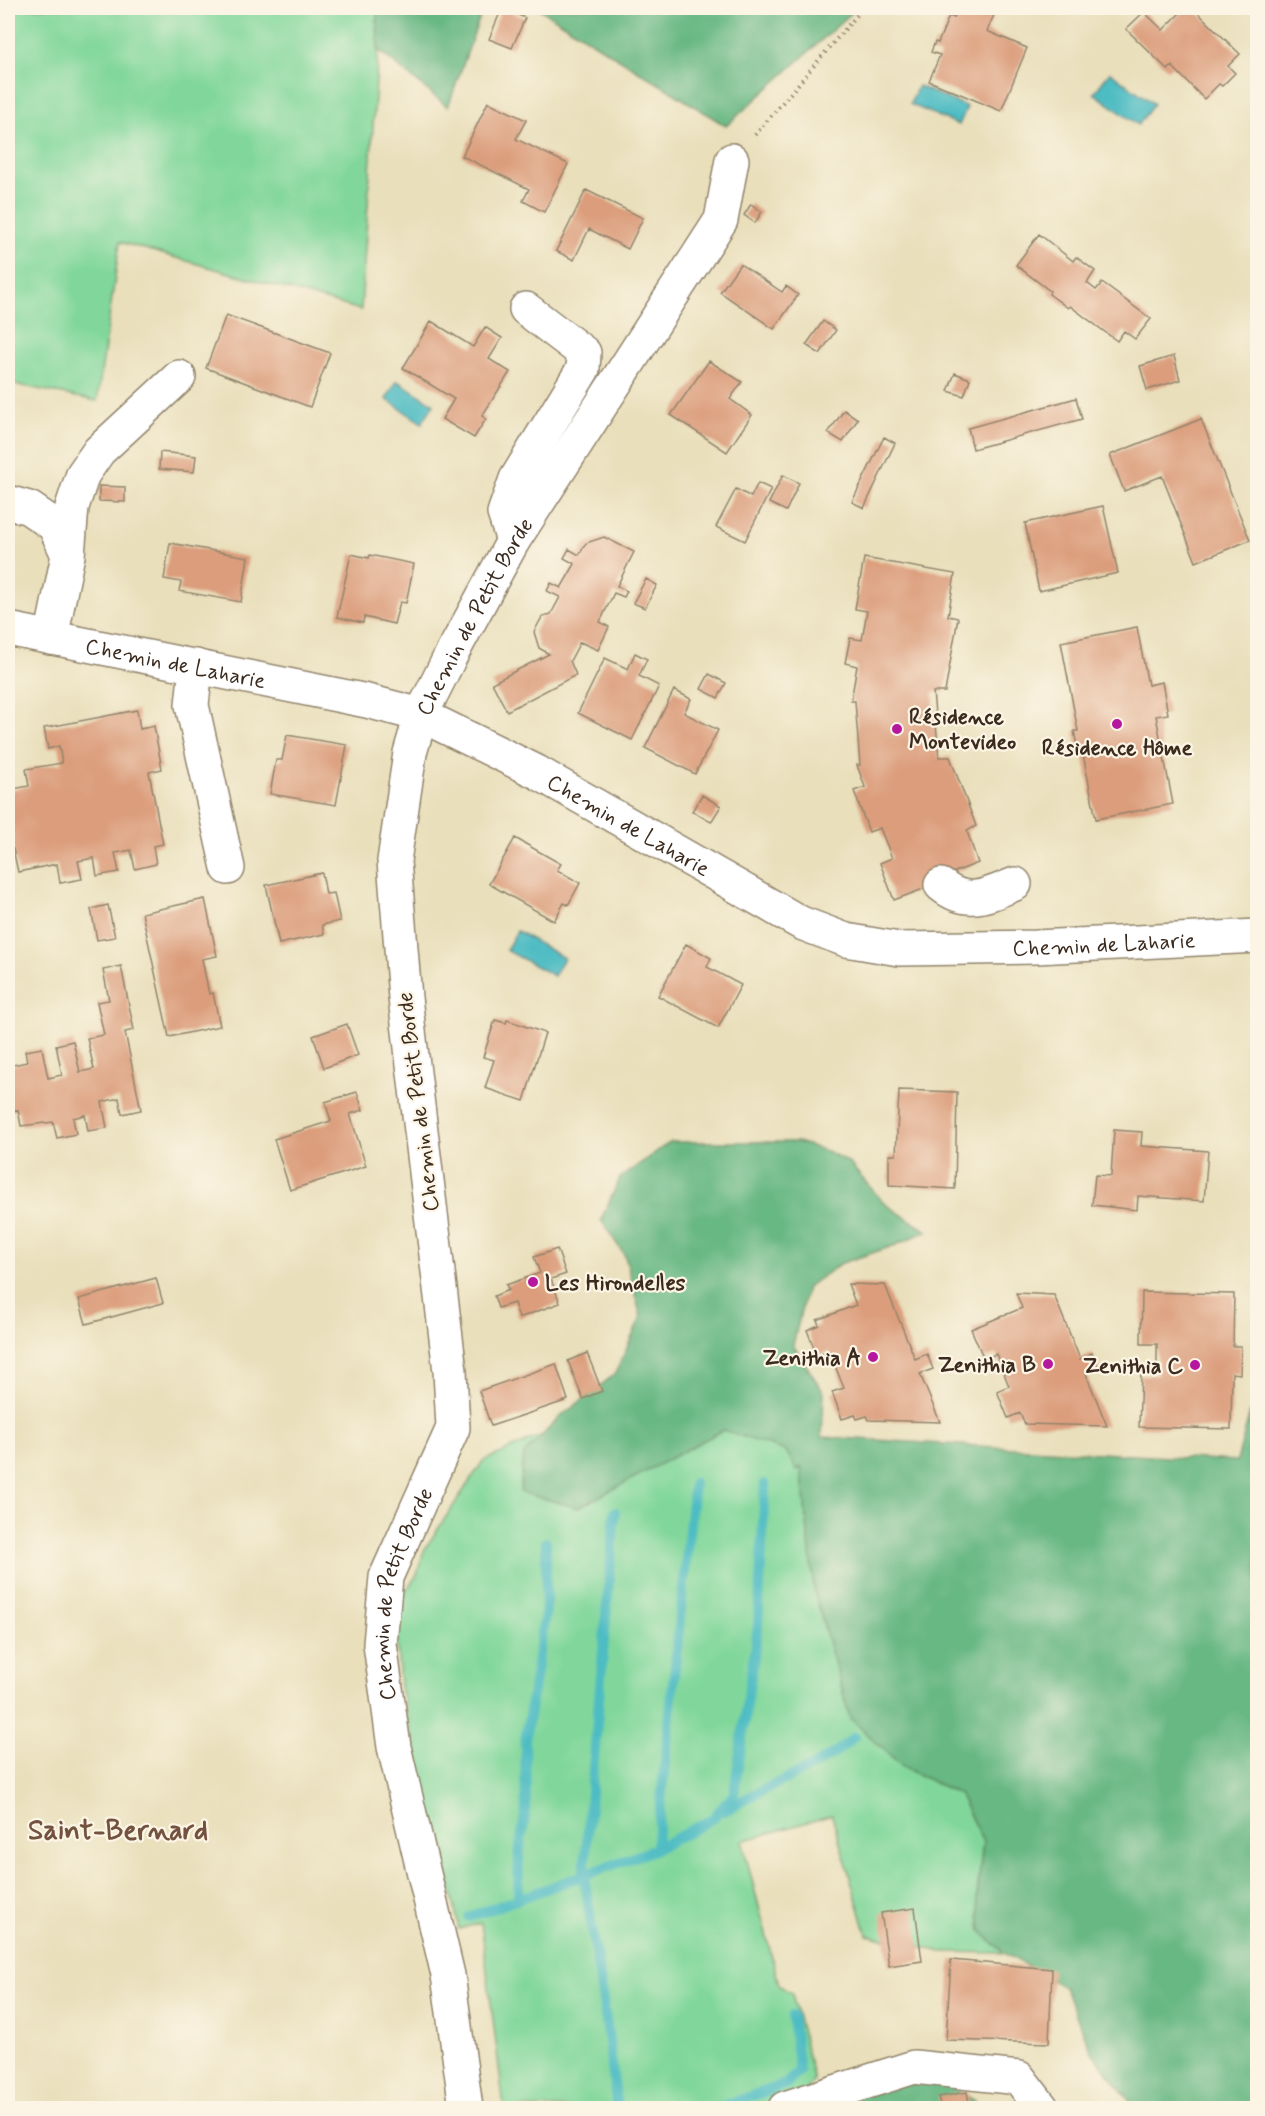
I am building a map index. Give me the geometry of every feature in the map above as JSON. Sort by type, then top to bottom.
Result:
[{"type":"street","name":"Chemin de Petit Borde","points":[[466,2109],[448,1975],[394,1747],[380,1644],[386,1577],[453,1428],[450,1371],[405,998],[394,861],[410,753],[421,715],[448,659],[513,541],[721,220],[732,159]]},
{"type":"street","points":[[513,541],[504,513],[516,479],[583,369],[584,352],[526,309]]},
{"type":"street","points":[[51,638],[68,555],[72,507],[83,474],[99,451],[179,377]]},
{"type":"street","points":[[8,502],[29,508],[54,525],[68,555]]},
{"type":"street","name":"Chemin de Laharie","points":[[8,629],[367,701],[421,715],[537,772],[801,923],[846,939],[899,949],[1036,947],[1257,936]]},
{"type":"street","points":[[196,666],[192,705],[228,868]]},
{"type":"street","points":[[940,885],[953,896],[979,897],[1015,884]]},
{"type":"street","points":[[785,2109],[914,2067],[1019,2078],[1042,2109]]},
{"type":"path","points":[[732,159],[783,104],[862,8]]},
{"type":"green space","points":[[8,8],[377,8],[378,50],[361,310],[120,242],[97,401],[8,383]]},
{"type":"green space","points":[[377,8],[483,8],[448,107],[378,50]]},
{"type":"green space","points":[[538,8],[857,8],[726,126]]},
{"type":"green space","points":[[670,1142],[798,1142],[829,1152],[849,1163],[885,1204],[927,1231],[896,1245],[842,1263],[807,1287],[793,1345],[824,1393],[822,1437],[1237,1461],[1257,1386],[1257,2108],[1135,2108],[1092,2052],[1064,1987],[1004,1953],[981,1931],[977,1896],[983,1842],[960,1795],[903,1767],[850,1718],[814,1591],[801,1467],[797,1471],[786,1451],[723,1430],[578,1508],[520,1492],[524,1454],[559,1418],[615,1374],[641,1317],[625,1256],[601,1220],[620,1178]]},
{"type":"green space","points":[[633,1395],[797,1436],[903,1767],[960,1795],[983,1842],[977,1896],[981,1931],[1004,1953],[942,1952],[867,1935],[832,1815],[742,1841],[779,1985],[792,1994],[814,2080],[801,2098],[767,2108],[504,2108],[481,1923],[459,1929],[444,1858],[437,1841],[400,1687],[397,1641],[404,1593],[417,1575],[424,1550],[483,1461]]},
{"type":"green space","points":[[883,2077],[940,2080],[980,2104],[981,2108],[802,2108]]},
{"type":"water","points":[[1110,72],[1154,104],[1138,125],[1094,93]]},
{"type":"water","points":[[918,86],[967,107],[959,125],[910,104]]},
{"type":"water","points":[[397,381],[434,404],[422,423],[386,399]]},
{"type":"water","points":[[517,931],[564,958],[554,976],[506,950]]},
{"type":"building","points":[[502,8],[525,18],[512,48],[489,39]]},
{"type":"building","points":[[968,8],[997,8],[987,31],[1027,48],[1001,111],[929,81],[940,55],[931,52],[935,42],[938,43],[949,16],[954,18],[956,10],[966,13]]},
{"type":"building","points":[[1185,8],[1193,8],[1240,54],[1228,66],[1235,73],[1222,86],[1219,84],[1204,99],[1172,66],[1168,70],[1126,29],[1144,12],[1163,30]]},
{"type":"building","points":[[488,102],[526,120],[516,139],[568,164],[544,212],[523,201],[529,189],[462,156]]},
{"type":"building","points":[[586,190],[643,218],[628,249],[589,229],[574,260],[556,251]]},
{"type":"building","points":[[751,204],[762,212],[755,223],[744,215]]},
{"type":"building","points":[[1039,234],[1073,261],[1076,257],[1095,271],[1087,283],[1096,290],[1102,283],[1151,319],[1135,339],[1124,331],[1117,341],[1070,306],[1068,308],[1049,294],[1050,291],[1016,265]]},
{"type":"building","points":[[740,264],[782,292],[786,286],[798,295],[774,329],[720,292]]},
{"type":"building","points":[[226,315],[330,353],[310,407],[206,368]]},
{"type":"building","points":[[431,321],[473,347],[485,327],[502,338],[489,359],[510,372],[482,416],[486,419],[474,438],[442,419],[454,399],[403,368]]},
{"type":"building","points":[[823,321],[836,330],[820,354],[806,345]]},
{"type":"building","points":[[1174,356],[1180,380],[1147,390],[1140,366]]},
{"type":"building","points":[[709,361],[742,382],[730,399],[752,415],[727,452],[671,415]]},
{"type":"building","points":[[955,373],[970,379],[964,396],[948,391]]},
{"type":"building","points":[[1076,398],[1082,419],[973,449],[968,428]]},
{"type":"building","points":[[844,410],[858,419],[843,442],[828,433]]},
{"type":"building","points":[[1201,419],[1250,540],[1196,562],[1162,476],[1124,491],[1110,455]]},
{"type":"building","points":[[884,437],[895,443],[864,508],[852,502]]},
{"type":"building","points":[[160,452],[196,456],[194,472],[159,469]]},
{"type":"building","points":[[783,475],[799,483],[786,511],[769,503]]},
{"type":"building","points":[[758,483],[771,489],[745,541],[716,527],[736,489],[751,497]]},
{"type":"building","points":[[99,486],[125,487],[125,502],[99,501]]},
{"type":"building","points":[[1103,506],[1118,573],[1039,591],[1025,523]]},
{"type":"building","points":[[604,537],[634,552],[617,586],[627,591],[624,597],[614,593],[600,622],[609,627],[598,650],[580,642],[570,661],[576,675],[507,711],[492,683],[549,654],[539,648],[534,632],[542,617],[551,614],[560,597],[547,591],[551,583],[561,588],[575,564],[564,558],[569,549],[579,555],[586,543]]},
{"type":"building","points":[[170,543],[248,557],[241,602],[179,591],[181,582],[164,579]]},
{"type":"building","points":[[351,554],[369,558],[370,555],[414,564],[406,603],[400,602],[394,624],[364,617],[363,623],[337,617]]},
{"type":"building","name":"Résidence Montevideo","points":[[864,558],[955,574],[948,616],[958,618],[945,692],[933,692],[939,757],[950,757],[976,826],[967,831],[978,863],[932,881],[934,885],[894,900],[880,863],[892,858],[880,828],[869,832],[854,791],[865,787],[857,765],[860,765],[855,701],[851,701],[857,666],[845,663],[850,638],[862,640],[867,611],[855,609]]},
{"type":"building","points":[[646,579],[657,585],[645,608],[633,603]]},
{"type":"building","points":[[1253,615],[1258,615],[1258,632],[1256,632]]},
{"type":"building","name":"Résidence Hôme","points":[[1137,627],[1148,685],[1162,682],[1168,714],[1156,716],[1173,804],[1096,819],[1082,749],[1078,751],[1074,731],[1078,731],[1061,642]]},
{"type":"building","points":[[635,653],[647,659],[639,676],[659,686],[632,740],[578,713],[605,658],[628,669]]},
{"type":"building","points":[[709,674],[726,683],[718,698],[701,689]]},
{"type":"building","points":[[674,690],[691,699],[684,713],[718,730],[695,774],[645,748]]},
{"type":"building","points":[[137,710],[140,729],[154,726],[162,769],[149,772],[163,844],[153,846],[156,864],[135,869],[131,850],[115,853],[119,872],[97,876],[94,858],[78,861],[82,879],[60,883],[57,864],[18,872],[13,849],[8,850],[8,790],[29,786],[26,769],[62,763],[59,746],[48,749],[44,728]]},
{"type":"building","points":[[287,735],[347,745],[336,805],[270,794],[276,760],[282,760]]},
{"type":"building","points":[[702,795],[721,806],[711,822],[692,811]]},
{"type":"building","points":[[515,838],[561,864],[557,870],[580,883],[568,905],[564,903],[554,921],[489,884]]},
{"type":"building","points":[[322,873],[326,894],[334,893],[340,921],[322,925],[324,934],[279,944],[266,885]]},
{"type":"building","points":[[205,899],[217,956],[202,959],[209,994],[213,993],[220,1026],[169,1037],[142,913]]},
{"type":"building","points":[[108,905],[115,937],[97,940],[91,909]]},
{"type":"building","points":[[686,944],[711,958],[707,967],[741,985],[718,1028],[658,996]]},
{"type":"building","points":[[121,966],[134,1030],[125,1032],[141,1110],[122,1114],[119,1098],[102,1102],[107,1128],[88,1131],[85,1115],[73,1118],[76,1134],[57,1138],[53,1122],[21,1126],[18,1110],[8,1112],[8,1066],[27,1062],[25,1051],[42,1048],[48,1078],[62,1075],[56,1045],[73,1041],[80,1072],[94,1069],[87,1038],[104,1035],[97,1002],[109,1000],[103,970]]},
{"type":"building","points":[[495,1020],[506,1023],[507,1020],[545,1033],[524,1101],[485,1088],[494,1060],[483,1057]]},
{"type":"building","points":[[347,1024],[358,1055],[324,1068],[313,1036]]},
{"type":"building","points":[[899,1090],[957,1092],[955,1189],[889,1185],[889,1155],[896,1155]]},
{"type":"building","points":[[357,1092],[363,1110],[350,1114],[366,1166],[290,1190],[274,1139],[331,1121],[325,1102]]},
{"type":"building","points":[[1114,1130],[1142,1132],[1141,1146],[1208,1151],[1204,1201],[1138,1196],[1137,1210],[1092,1205],[1095,1175],[1111,1176]]},
{"type":"building","name":"Les Hirondelles","points":[[557,1249],[566,1274],[551,1279],[560,1303],[519,1318],[514,1303],[498,1308],[494,1296],[509,1290],[506,1285],[540,1273],[534,1257]]},
{"type":"building","points":[[156,1278],[163,1303],[86,1324],[79,1299]]},
{"type":"building","name":"Zenithia A","points":[[848,1284],[885,1285],[915,1359],[927,1354],[933,1369],[920,1374],[940,1422],[869,1420],[867,1416],[857,1419],[855,1415],[842,1419],[832,1392],[844,1388],[829,1351],[817,1356],[807,1330],[819,1325],[817,1320],[856,1305]]},
{"type":"building","name":"Zenithia C","points":[[1142,1292],[1234,1294],[1233,1346],[1241,1346],[1240,1374],[1232,1373],[1231,1429],[1139,1427],[1141,1375],[1157,1375],[1157,1344],[1141,1344]]},
{"type":"building","name":"Zenithia B","points":[[1016,1293],[1054,1295],[1080,1359],[1092,1353],[1099,1368],[1086,1374],[1107,1426],[1025,1424],[1020,1413],[1008,1418],[997,1391],[1009,1386],[996,1354],[984,1359],[971,1329],[1022,1308]]},
{"type":"building","points":[[587,1353],[602,1391],[583,1399],[568,1361]]},
{"type":"building","points":[[556,1364],[568,1400],[491,1426],[479,1391]]},
{"type":"building","points":[[915,1908],[922,1961],[889,1966],[881,1913]]},
{"type":"building","points":[[951,1960],[1052,1969],[1049,2043],[946,2040]]},
{"type":"building","points":[[967,2092],[970,2108],[941,2108],[938,2097]]},
{"type":"waterway","points":[[469,1917],[656,1849],[694,1483]]},
{"type":"waterway","points":[[656,1849],[712,1819],[734,1794],[758,1626],[765,1484]]},
{"type":"waterway","points":[[615,1512],[584,1875],[617,2108]]},
{"type":"waterway","points":[[518,1900],[519,1854],[526,1809],[525,1741],[546,1608],[546,1542]]},
{"type":"waterway","points":[[725,1811],[825,1759],[854,1737]]},
{"type":"waterway","points":[[718,2108],[786,2084],[799,2071],[792,2016]]},
{"type":"place","name":"Résidence Hôme","points":[[1117,724]]},
{"type":"place","name":"Résidence Montevideo","points":[[897,729]]},
{"type":"place","name":"Les Hirondelles","points":[[533,1282]]},
{"type":"place","name":"Zenithia A","points":[[873,1357]]},
{"type":"place","name":"Zenithia B","points":[[1048,1364]]},
{"type":"place","name":"Zenithia C","points":[[1195,1365]]},
{"type":"district","name":"Saint-Bernard","points":[[118,1829]]}]
